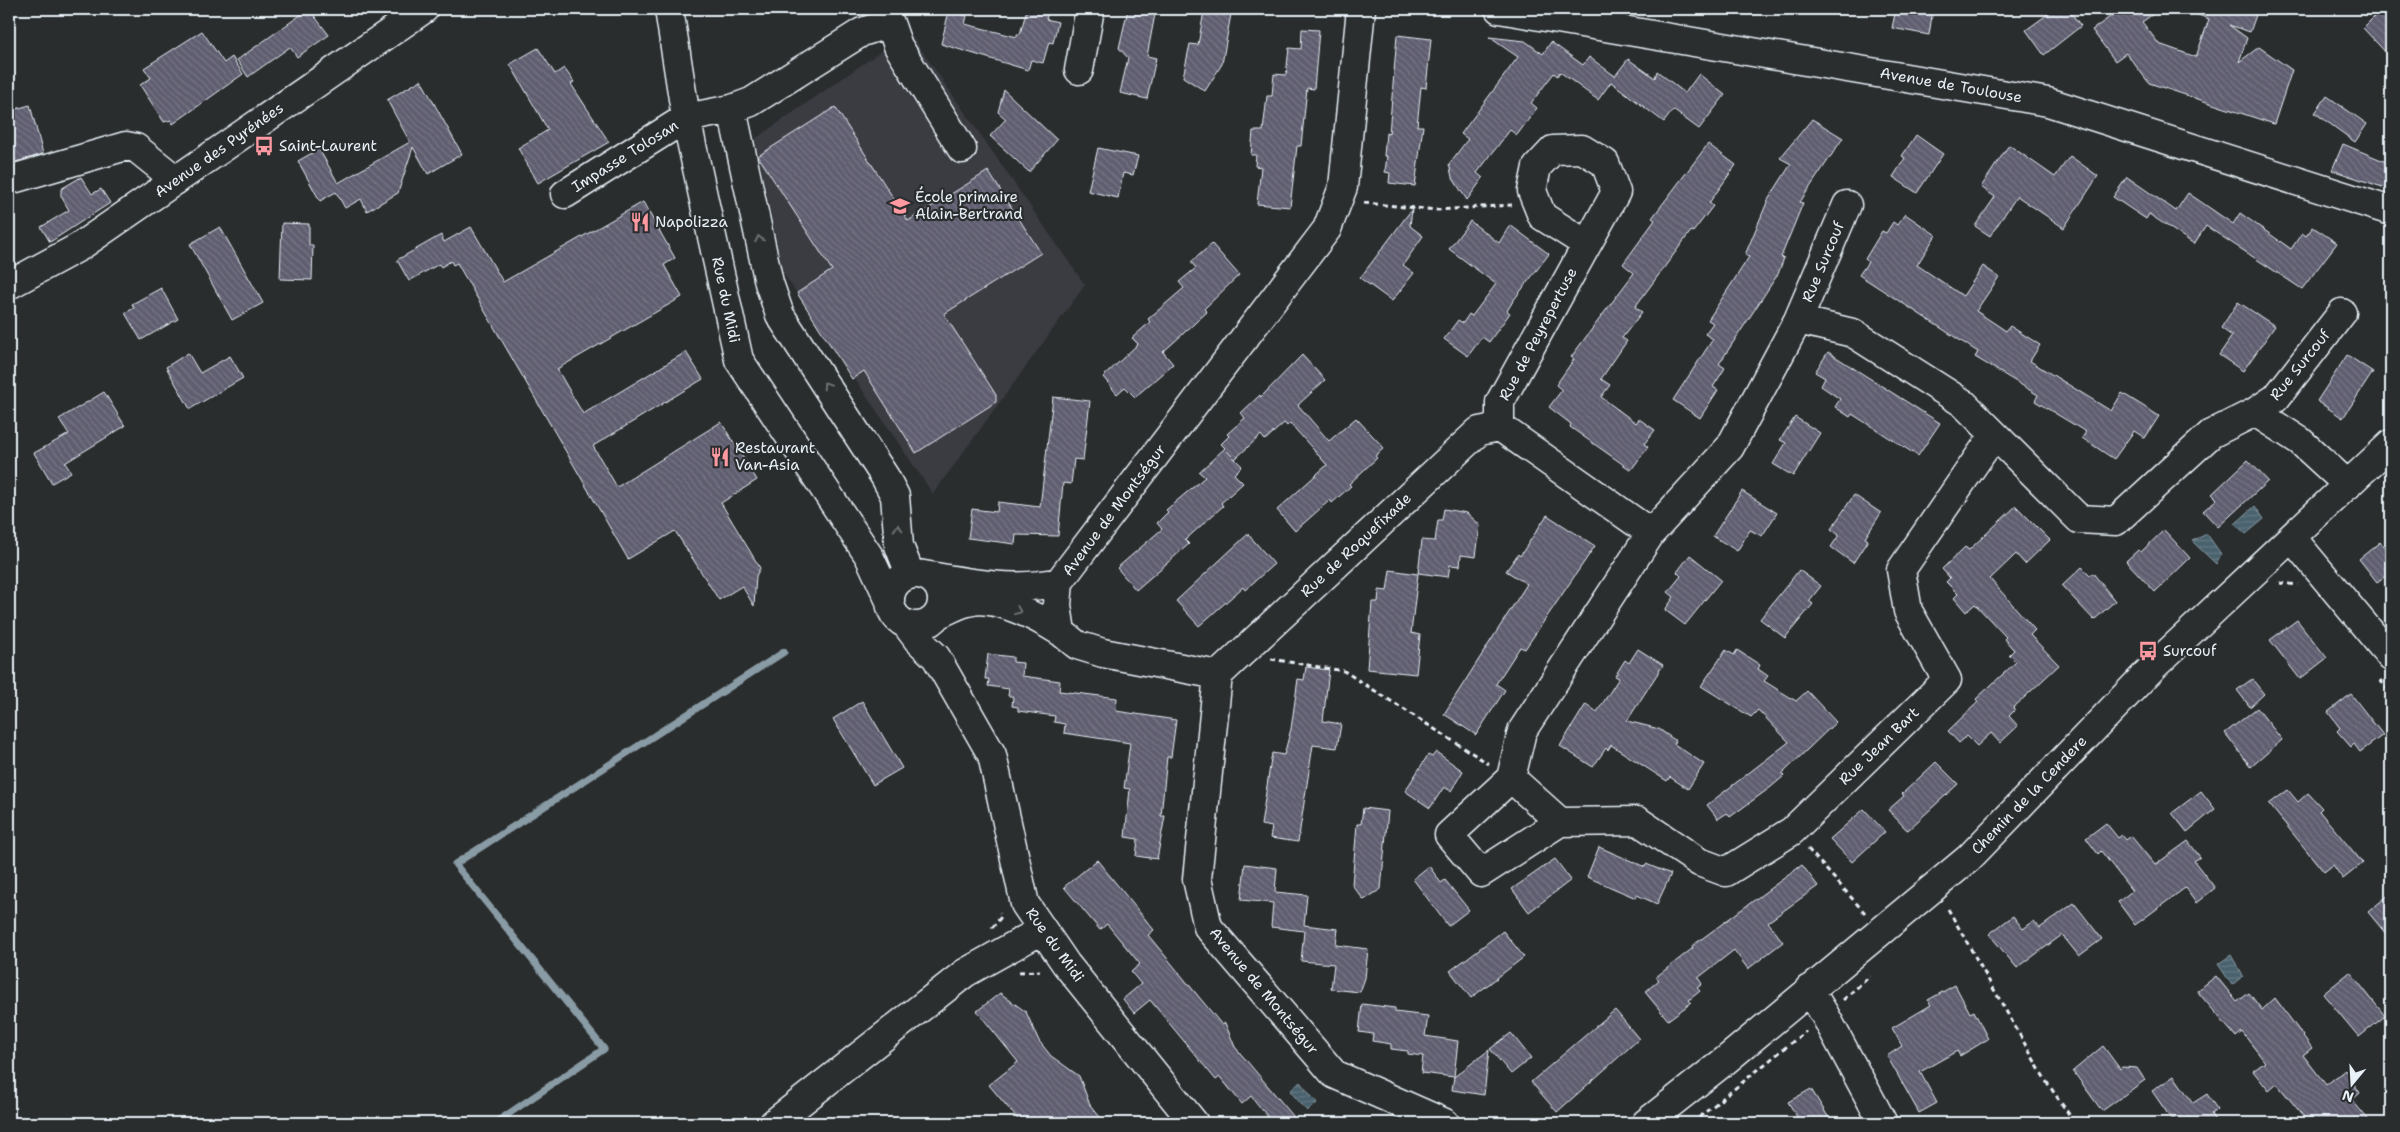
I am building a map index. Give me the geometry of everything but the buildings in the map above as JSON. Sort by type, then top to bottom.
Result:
[{"type":"street","name":"Avenue des Pyrénées","points":[[9,285],[79,247],[424,9]]},
{"type":"street","name":"Rue du Midi","points":[[669,9],[686,118],[739,360],[869,556],[893,612],[936,657],[992,755],[1024,904],[1066,964],[1194,1123]]},
{"type":"street","points":[[1079,70],[1090,9]]},
{"type":"street","points":[[1359,9],[1367,9]]},
{"type":"street","name":"Avenue de Montségur","points":[[1062,632],[1057,604],[1059,582],[1327,229],[1343,187],[1359,9]]},
{"type":"street","name":"Avenue de Toulouse","points":[[1499,9],[2048,102],[2391,211]]},
{"type":"street","points":[[686,118],[732,109],[751,102],[862,32],[890,23],[898,46],[962,149]]},
{"type":"street","points":[[732,109],[769,283],[780,315],[892,490],[897,511],[899,546],[913,575]]},
{"type":"street","name":"Impasse Tolosan","points":[[565,194],[686,118]]},
{"type":"street","points":[[9,180],[126,146],[136,148],[176,180]]},
{"type":"street","points":[[1582,149],[1605,163],[1616,192],[1586,244],[1542,216],[1532,191],[1537,167],[1553,150],[1582,149]]},
{"type":"street","name":"Rue Surcouf","points":[[1651,532],[1730,447],[1798,320],[1847,205]]},
{"type":"street","name":"Rue de Peyrepertuse","points":[[1500,427],[1500,402],[1586,244]]},
{"type":"street","name":"Rue Surcouf","points":[[1798,320],[1853,333],[1962,403],[2079,519],[2116,521],[2211,434],[2255,412],[2276,398],[2342,313]]},
{"type":"street","points":[[2255,412],[2300,441],[2348,485]]},
{"type":"street","points":[[1500,427],[1651,532],[1522,732],[1511,778],[1449,835],[1481,873],[1560,822],[1511,778]]},
{"type":"street","name":"Rue de Roquefixade","points":[[1218,675],[1238,654],[1479,431],[1500,427]]},
{"type":"street","name":"Rue Jean Bart","points":[[1560,822],[1638,821],[1699,862],[1726,872],[1792,831],[1947,680],[1908,611],[1901,570],[1994,436]]},
{"type":"street","name":"Chemin de la Cendere","points":[[1646,1123],[1726,1060],[1809,989],[1969,858],[2156,664],[2391,444]]},
{"type":"street","points":[[2292,538],[2391,657]]},
{"type":"street","name":"Rue du Midi","points":[[869,556],[913,575],[931,577],[940,588],[943,601],[938,616],[936,657]]},
{"type":"street","points":[[890,602],[896,583],[913,575],[1009,587],[1038,587],[1059,582]]},
{"type":"street","points":[[906,624],[918,626],[969,601],[992,601],[1047,623],[1062,632],[1077,645],[1103,653],[1218,675]]},
{"type":"street","name":"Avenue de Montségur","points":[[1218,675],[1197,879],[1208,927],[1334,1074],[1445,1123]]},
{"type":"street","points":[[774,1123],[965,973],[1042,930]]},
{"type":"street","points":[[1809,989],[1883,1123]]},
{"type":"path","points":[[1339,201],[1436,210],[1538,204]]},
{"type":"path","points":[[1238,654],[1344,670],[1511,778]]},
{"type":"path","points":[[1792,831],[1881,931]]},
{"type":"path","points":[[1948,909],[2046,1081],[2075,1123]]},
{"type":"shaded area","name":"École primaire Alain-Bertrand","points":[[909,32],[1085,285],[933,494],[783,273],[755,139]]},
{"type":"water","points":[[2255,506],[2264,519],[2246,534],[2235,524]]},
{"type":"water","points":[[2207,534],[2221,554],[2216,564],[2192,541]]},
{"type":"water","points":[[2231,955],[2243,976],[2232,985],[2218,964]]},
{"type":"water","points":[[1300,1082],[1317,1103],[1307,1111],[1290,1091]]},
{"type":"waterway","points":[[495,1123],[604,1049],[455,864],[784,652]]},
{"type":"place","name":"Saint-Laurent","points":[[264,146]]},
{"type":"place","name":"École primaire Alain-Bertrand","points":[[900,206]]},
{"type":"place","name":"Napolizza","points":[[640,222]]},
{"type":"place","name":"Restaurant Van-Asia","points":[[720,457]]},
{"type":"place","name":"Surcouf","points":[[2148,651]]}]
